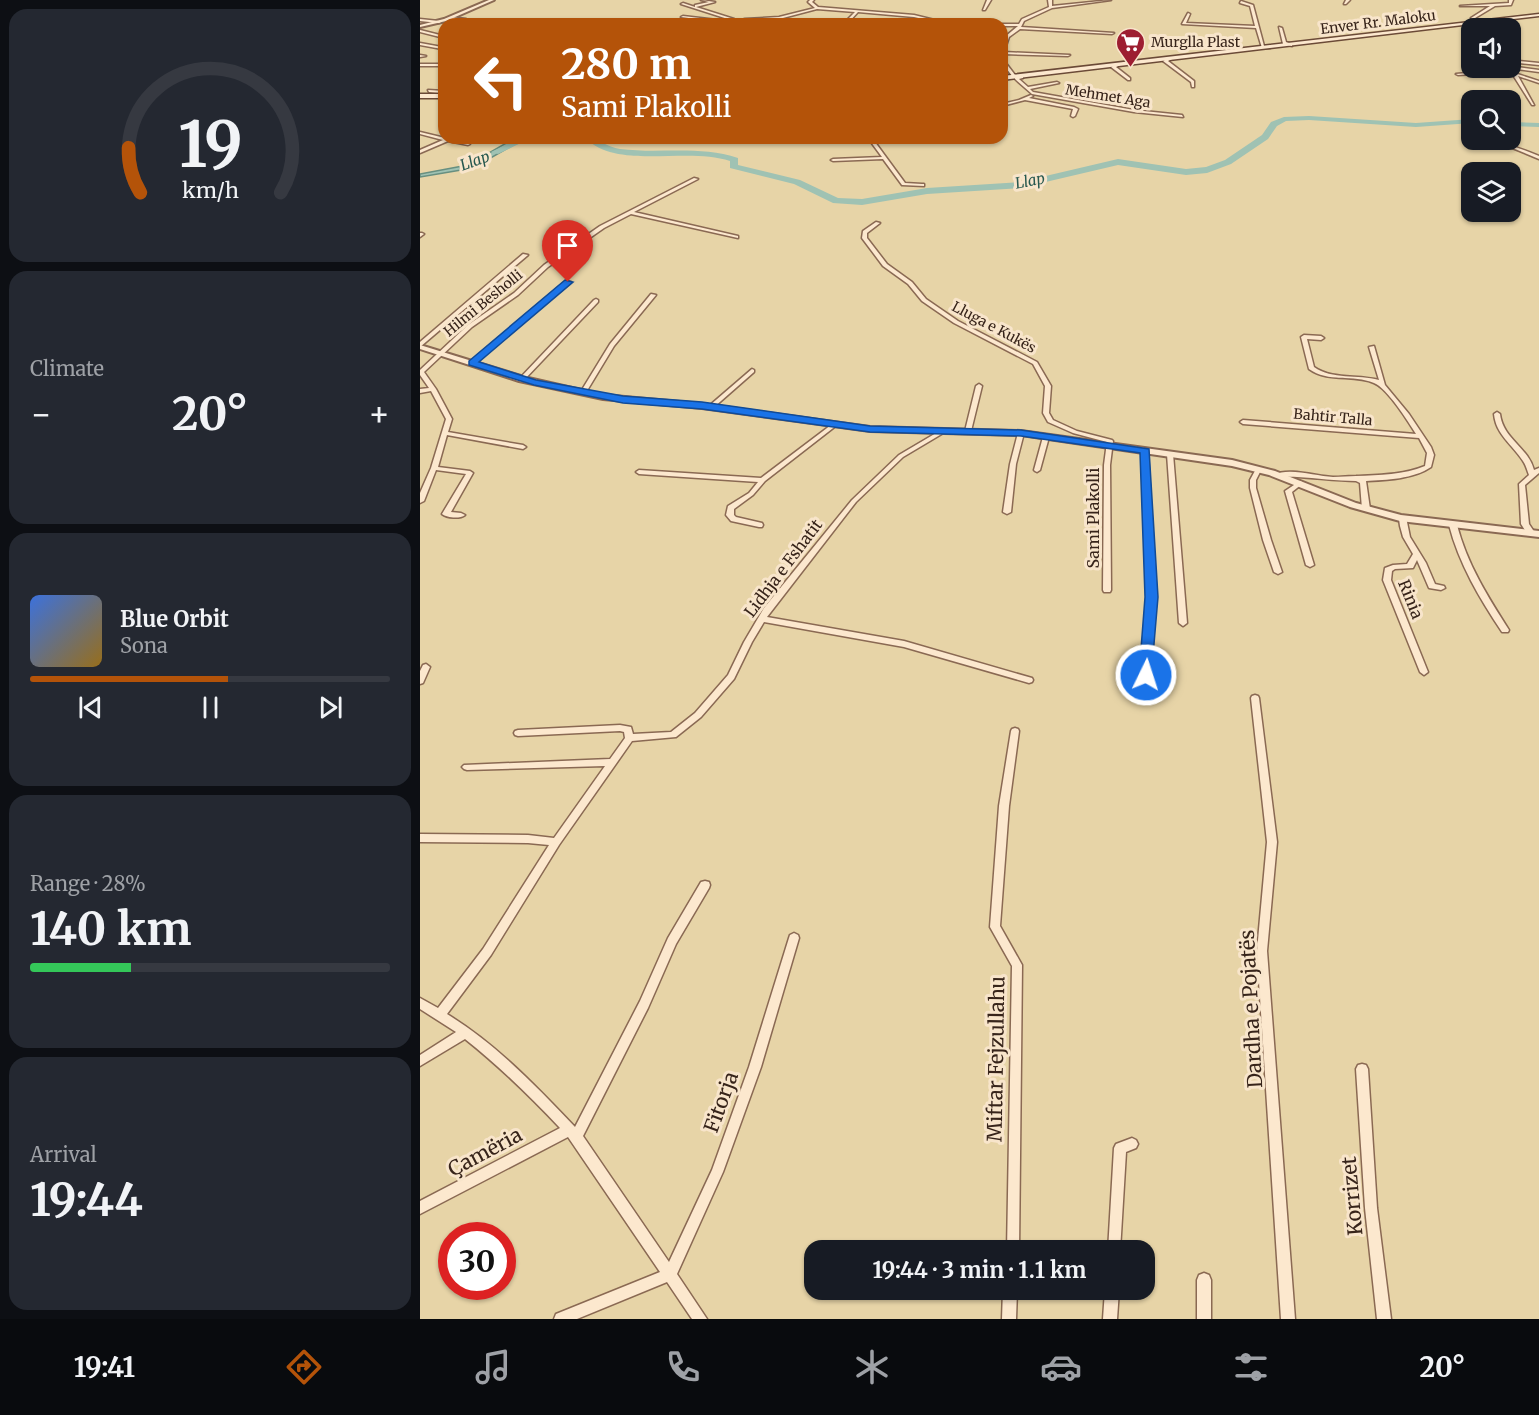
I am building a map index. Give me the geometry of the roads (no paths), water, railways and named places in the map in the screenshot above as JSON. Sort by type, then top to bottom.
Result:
[{"type":"main road","name":"Enver Rr. Maloku","points":[[1519,18],[1539,15]]},
{"type":"main road","name":"Enver Rr. Maloku","points":[[1008,78],[1461,26]]},
{"type":"main road","points":[[420,96],[438,94]]},
{"type":"street","points":[[450,18],[492,0]]},
{"type":"street","points":[[696,6],[713,2],[703,0]]},
{"type":"street","points":[[812,0],[810,2],[817,8]]},
{"type":"street","points":[[984,9],[989,0]]},
{"type":"street","points":[[1050,0],[1051,7]]},
{"type":"street","points":[[1008,36],[1023,20],[1051,7],[1109,0]]},
{"type":"street","points":[[1465,0],[1496,4]]},
{"type":"street","points":[[1462,6],[1510,4],[1511,0]]},
{"type":"street","points":[[1241,2],[1251,6],[1263,47],[1269,47]]},
{"type":"street","points":[[683,4],[696,6],[724,18]]},
{"type":"street","points":[[1473,18],[1496,4]]},
{"type":"street","points":[[780,18],[817,8],[922,18]]},
{"type":"street","points":[[818,15],[824,9]]},
{"type":"street","points":[[851,18],[857,12]]},
{"type":"street","points":[[1188,14],[1184,24],[1256,25]]},
{"type":"street","points":[[683,17],[692,18]]},
{"type":"street","points":[[420,20],[438,22]]},
{"type":"street","points":[[1216,21],[1256,25]]},
{"type":"street","points":[[420,26],[438,22]]},
{"type":"street","points":[[1008,25],[1112,33]]},
{"type":"street","points":[[1280,28],[1284,43],[1291,45]]},
{"type":"street","points":[[420,31],[438,36]]},
{"type":"street","points":[[420,44],[438,47]]},
{"type":"street","points":[[1008,53],[1068,55]]},
{"type":"street","points":[[1170,59],[1165,60],[1193,82],[1193,86]]},
{"type":"street","points":[[1521,62],[1539,64]]},
{"type":"street","points":[[420,65],[438,65]]},
{"type":"street","points":[[1118,65],[1113,67],[1130,79]]},
{"type":"street","points":[[1008,68],[1014,76],[1022,77]]},
{"type":"street","points":[[1521,69],[1539,71]]},
{"type":"street","points":[[1022,77],[1016,78],[1032,93],[1026,99]]},
{"type":"street","points":[[1521,77],[1539,82]]},
{"type":"street","points":[[1517,78],[1533,104]]},
{"type":"street","points":[[1028,88],[1057,83]]},
{"type":"street","points":[[429,92],[438,93]]},
{"type":"street","name":"Mehmet Aga","points":[[1032,93],[1134,111],[1182,116]]},
{"type":"street","points":[[1026,99],[1028,110]]},
{"type":"street","points":[[1008,104],[1026,99],[1074,108],[1076,109],[1073,116]]},
{"type":"street","points":[[420,133],[438,137]]},
{"type":"street","points":[[420,152],[438,144]]},
{"type":"street","points":[[874,144],[904,184],[922,185]]},
{"type":"street","points":[[1520,150],[1539,158]]},
{"type":"street","points":[[854,155],[880,152]]},
{"type":"street","points":[[833,160],[884,158]]},
{"type":"street","name":"Hilmi Besholli","points":[[420,372],[470,326],[516,294],[546,266],[602,227],[696,179]]},
{"type":"street","points":[[629,213],[736,237]]},
{"type":"street","name":"Lluga e Kukës","points":[[878,223],[865,232],[864,237],[885,265],[910,283],[924,300],[956,322],[1035,363],[1048,386],[1046,413],[1050,421],[1061,427],[1110,441],[1110,446]]},
{"type":"street","points":[[420,346],[525,255]]},
{"type":"street","points":[[472,363],[568,282]]},
{"type":"street","points":[[583,393],[612,345],[653,296]]},
{"type":"street","points":[[522,379],[596,301]]},
{"type":"street","points":[[1321,338],[1304,337],[1311,368],[1315,372],[1365,378],[1383,384]]},
{"type":"street","name":"Sami Plakolli","points":[[420,346],[522,379],[583,393],[711,407],[870,429],[1021,433],[1232,463],[1277,475],[1366,509],[1403,519],[1535,533]]},
{"type":"street","points":[[1277,475],[1298,472],[1333,479],[1356,478],[1416,472],[1428,467],[1430,454],[1421,436],[1383,384],[1372,347]]},
{"type":"street","points":[[711,407],[752,371]]},
{"type":"street","points":[[420,372],[433,389],[449,419],[434,468],[420,501]]},
{"type":"street","points":[[968,431],[979,386]]},
{"type":"street","points":[[420,391],[433,389]]},
{"type":"street","points":[[1497,414],[1501,429],[1535,472],[1522,484],[1525,524],[1535,533]]},
{"type":"street","name":"Bahtir Talla","points":[[1243,422],[1421,436]]},
{"type":"street","points":[[759,525],[734,519],[730,512],[732,508],[835,424]]},
{"type":"street","name":"Lidhja e Fshatit","points":[[518,733],[614,728],[628,729],[629,738],[673,735],[690,722],[731,677],[767,610],[860,494],[901,456],[943,431]]},
{"type":"street","points":[[1007,512],[1013,464],[1021,433]]},
{"type":"street","points":[[446,434],[523,447]]},
{"type":"street","points":[[1037,470],[1046,437]]},
{"type":"street","name":"Sami Plakolli","points":[[1107,590],[1110,446]]},
{"type":"street","points":[[1145,451],[1151,586],[1146,675]]},
{"type":"street","points":[[1170,454],[1183,623]]},
{"type":"street","points":[[434,468],[470,473],[446,514],[461,515]]},
{"type":"street","points":[[1258,470],[1253,480],[1253,488],[1278,572]]},
{"type":"street","points":[[639,472],[764,480]]},
{"type":"street","points":[[1356,478],[1362,482],[1366,509]]},
{"type":"street","points":[[1300,483],[1288,492],[1310,565]]},
{"type":"street","name":"Rinia","points":[[1403,519],[1402,529],[1415,556],[1420,560],[1432,586],[1441,588]]},
{"type":"street","points":[[1453,525],[1456,539],[1480,589],[1505,630]]},
{"type":"street","name":"Rinia","points":[[1415,556],[1410,566],[1393,567],[1388,570],[1387,580],[1424,672]]},
{"type":"street","points":[[763,619],[904,644],[1029,680]]},
{"type":"street","points":[[420,681],[426,667]]},
{"type":"street","name":"Dardha e Pojatës","points":[[1255,698],[1272,842],[1262,951],[1288,1319]]},
{"type":"street","name":"Miftar Fejzullahu","points":[[1013,1240],[1017,965],[995,927],[1004,806],[1015,731]]},
{"type":"street","points":[[440,1015],[487,952],[555,842],[629,738]]},
{"type":"street","points":[[467,767],[610,762]]},
{"type":"street","points":[[420,838],[528,838],[555,842]]},
{"type":"street","points":[[572,1133],[644,1004],[672,941],[705,885]]},
{"type":"street","name":"Fitorja","points":[[670,1274],[720,1162],[755,1067],[794,938]]},
{"type":"street","points":[[420,1003],[440,1015],[530,1088],[572,1133],[700,1319]]},
{"type":"street","points":[[420,1061],[464,1034]]},
{"type":"street","name":"Korrizet","points":[[1362,1069],[1371,1208],[1384,1319]]},
{"type":"street","name":"Çamëria","points":[[420,1208],[572,1133]]},
{"type":"street","points":[[1115,1240],[1120,1148],[1131,1144]]},
{"type":"street","points":[[561,1319],[670,1274]]},
{"type":"street","points":[[1204,1280],[1204,1319]]},
{"type":"street","points":[[1009,1319],[1010,1300]]},
{"type":"street","points":[[1110,1319],[1111,1300]]},
{"type":"water","points":[[505,144],[515,144],[473,168],[420,177],[420,174],[468,165]]},
{"type":"waterway","name":"Llap","points":[[598,144],[602,147],[636,153],[689,152],[721,155],[735,160],[733,166],[797,182],[836,201],[862,202],[927,191],[1020,185],[1118,162],[1186,172],[1207,170],[1228,162],[1265,137],[1274,124],[1284,119],[1309,118],[1416,125],[1461,121]]},
{"type":"waterway","name":"Llap","points":[[1521,124],[1539,125]]},
{"type":"waterway","name":"Llap","points":[[495,152],[513,144]]},
{"type":"place","name":"Murglla Plast","points":[[1130,68]]}]
